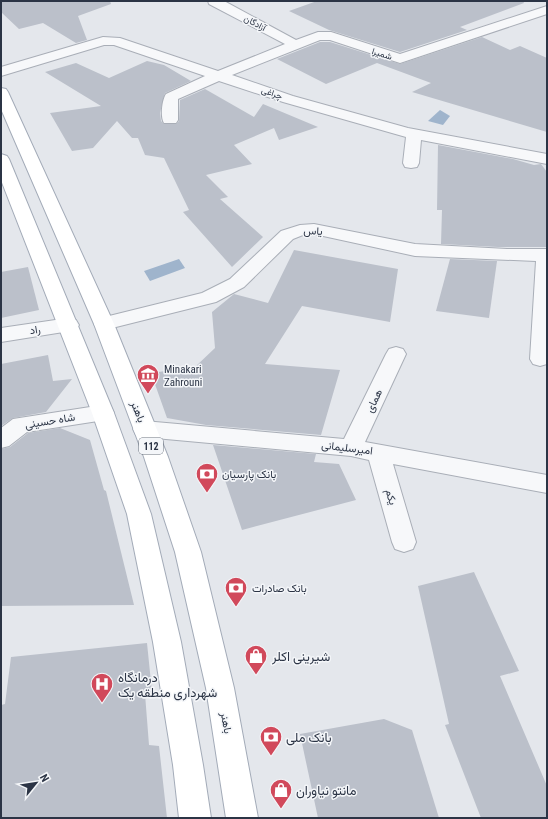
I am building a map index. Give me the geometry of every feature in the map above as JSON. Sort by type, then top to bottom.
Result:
[{"type":"main road","name":"باهنر","points":[[1,92],[104,324],[156,457],[188,552],[220,688],[242,818]]},
{"type":"main road","points":[[1,159],[7,186],[69,324],[103,413],[140,522],[167,642],[188,764],[195,818]]},
{"type":"street","name":"آزادگان","points":[[214,1],[296,45]]},
{"type":"street","name":"شمیرا","points":[[170,120],[171,97],[220,75],[324,35],[400,59],[547,10]]},
{"type":"street","name":"چراغی","points":[[1,72],[108,41],[115,41],[301,103],[414,134],[547,159]]},
{"type":"street","points":[[411,163],[414,134]]},
{"type":"street","name":"یاس","points":[[104,324],[209,298],[237,283],[287,235],[300,230],[314,229],[416,250],[507,255],[546,255]]},
{"type":"street","points":[[540,359],[546,255]]},
{"type":"street","name":"راد","points":[[1,335],[69,324]]},
{"type":"street","name":"همای","points":[[352,448],[396,354]]},
{"type":"street","name":"شاه حسینی","points":[[1,440],[21,425],[103,413]]},
{"type":"street","name":"امیرسلیمانی","points":[[144,429],[352,448],[547,484]]},
{"type":"street","name":"یکم","points":[[378,452],[404,542]]},
{"type":"water","points":[[440,110],[450,116],[443,125],[428,121]]},
{"type":"water","points":[[179,259],[185,268],[150,281],[144,271]]},
{"type":"building","points":[[1,1],[110,1],[111,4],[78,16],[87,40],[76,43],[43,23],[19,29],[1,12]]},
{"type":"building","points":[[317,1],[523,1],[524,3],[460,27],[467,30],[400,52],[329,30],[289,11]]},
{"type":"building","points":[[482,37],[510,50],[520,46],[547,58],[547,132],[412,92],[431,83],[377,63],[326,84],[277,59],[320,42],[330,42],[400,64]]},
{"type":"building","points":[[147,61],[164,65],[191,81],[165,93],[160,113],[161,121],[164,124],[176,124],[179,121],[180,100],[205,89],[254,117],[263,104],[318,127],[279,140],[274,128],[234,145],[252,164],[206,175],[228,197],[220,199],[263,237],[232,267],[183,212],[189,210],[164,158],[145,155],[138,138],[132,138],[117,121],[93,148],[72,151],[50,113],[101,106],[45,72],[76,63],[109,78]]},
{"type":"building","points":[[438,145],[513,159],[534,165],[541,164],[547,172],[547,247],[498,247],[441,244],[442,210],[437,210]]},
{"type":"building","points":[[294,250],[398,269],[390,322],[302,306],[265,364],[340,370],[321,435],[206,425],[167,418],[151,373],[195,367],[215,348],[212,312],[234,294],[268,303]]},
{"type":"building","points":[[450,259],[497,261],[489,318],[436,311]]},
{"type":"building","points":[[28,267],[39,310],[1,318],[1,272]]},
{"type":"building","points":[[48,355],[53,381],[72,379],[46,412],[13,418],[1,426],[1,364]]},
{"type":"building","points":[[60,428],[90,440],[104,490],[106,491],[134,605],[1,606],[1,449],[10,447],[28,433]]},
{"type":"building","points":[[213,445],[316,454],[314,462],[339,464],[356,500],[242,530]]},
{"type":"building","points":[[474,572],[519,671],[500,676],[547,786],[547,818],[481,818],[445,725],[449,724],[418,586]]},
{"type":"building","points":[[147,643],[152,692],[145,694],[149,745],[159,746],[167,818],[1,818],[1,705],[5,704],[11,657]]},
{"type":"building","points":[[384,719],[412,730],[439,818],[318,818],[300,734]]},
{"type":"place","name":"Minakari Zahrouni","points":[[148,394]]},
{"type":"place","name":"بانک پارسیان","points":[[207,494]]},
{"type":"place","name":"بانک صادرات","points":[[236,608]]},
{"type":"place","name":"شیرینی اکلر","points":[[256,676]]},
{"type":"place","name":"درمانگاه شهرداری منطقه یک","points":[[102,704]]},
{"type":"place","name":"بانک ملی","points":[[271,756]]},
{"type":"place","name":"مانتو نیاوران","points":[[281,810]]}]
